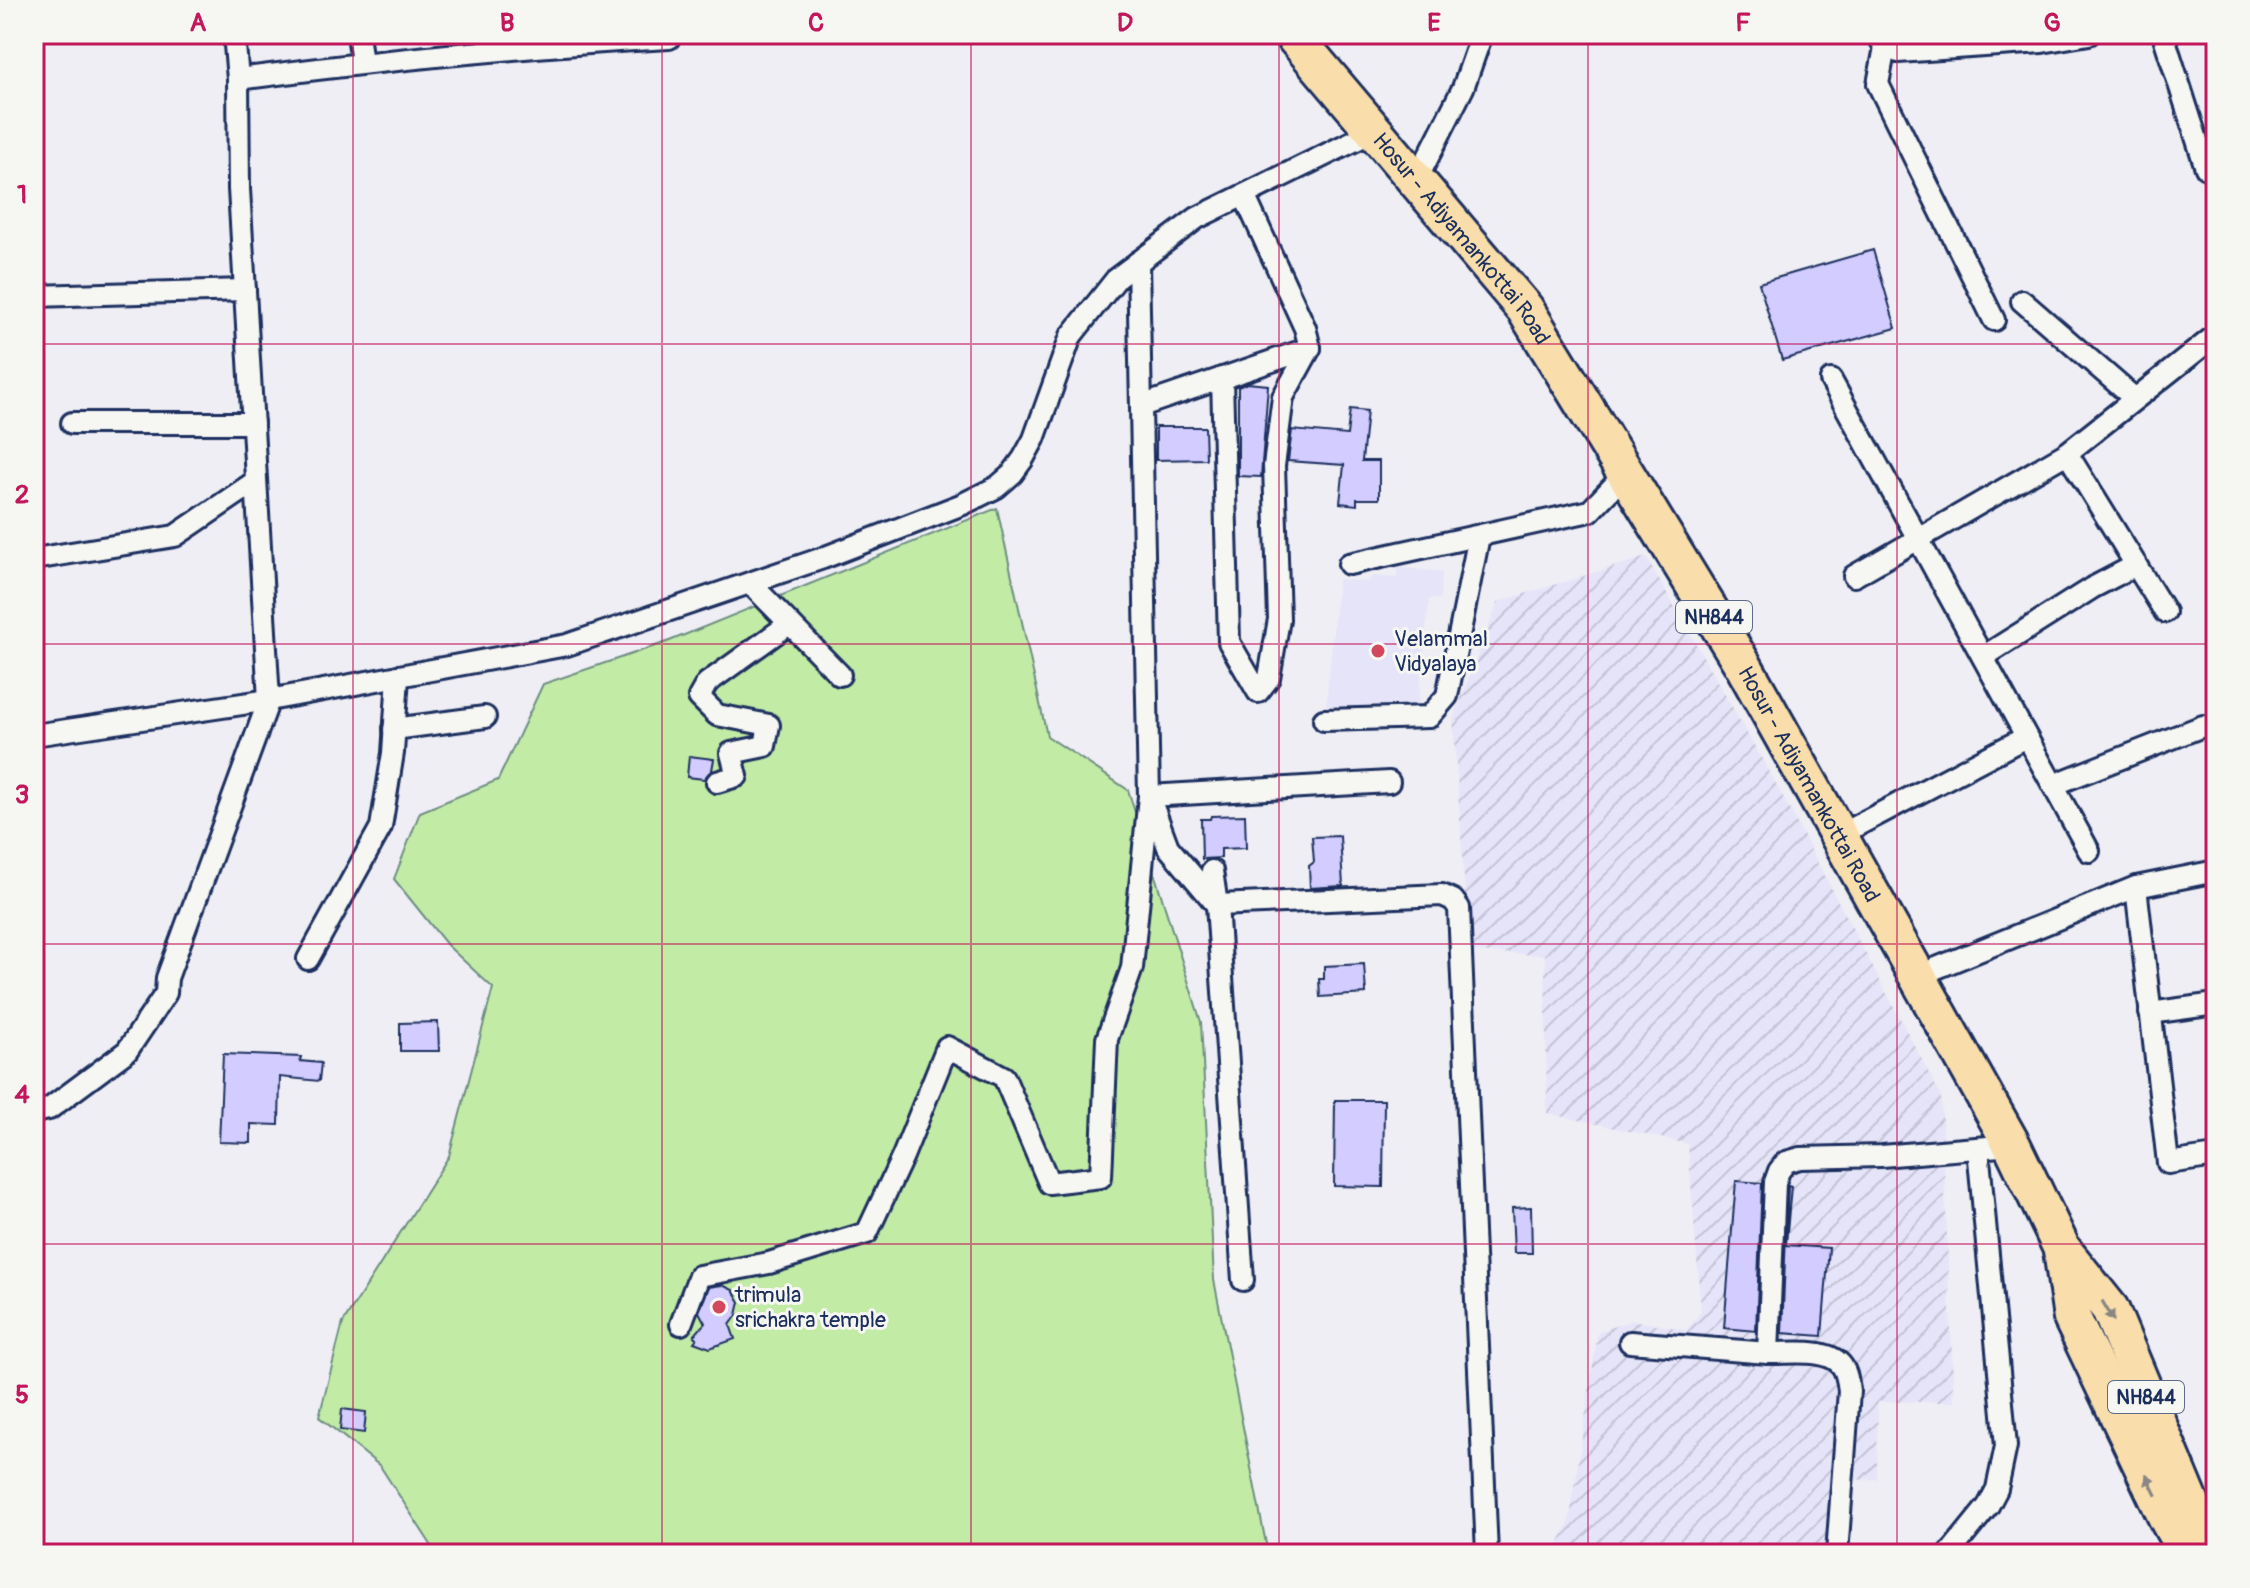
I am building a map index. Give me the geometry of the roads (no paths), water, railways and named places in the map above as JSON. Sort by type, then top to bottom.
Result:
[{"type":"highway","name":"Hosur - Adiyamankottai Road","points":[[1292,34],[1525,309],[1743,665],[1917,976],[1995,1146],[2062,1249],[2110,1309],[2203,1533],[2215,1554]]},
{"type":"highway","name":"Hosur - Adiyamankottai Road","points":[[2062,1249],[2072,1318],[2187,1554]]},
{"type":"street","points":[[34,1112],[49,1109],[127,1051],[166,993],[167,978],[269,700],[239,189],[238,79],[234,34]]},
{"type":"street","points":[[358,34],[362,63]]},
{"type":"street","points":[[238,79],[557,39],[669,38],[672,34]]},
{"type":"street","points":[[1416,181],[1463,88],[1482,34]]},
{"type":"street","points":[[1994,320],[1878,84],[1881,41],[1898,52],[1911,52],[2089,34]]},
{"type":"street","points":[[2163,34],[2206,168]]},
{"type":"street","points":[[34,735],[269,700],[567,645],[750,583],[963,504],[997,487],[1012,474],[1034,439],[1071,336],[1117,278],[1197,218],[1374,131]]},
{"type":"street","points":[[1222,378],[1229,642],[1258,692],[1269,678],[1279,619],[1274,466],[1283,397],[1310,348],[1305,328],[1244,195]]},
{"type":"street","points":[[681,1324],[699,1276],[769,1263],[867,1233],[903,1156],[947,1047],[1004,1077],[1049,1183],[1101,1177],[1107,1039],[1132,968],[1149,796],[1138,262]]},
{"type":"street","points":[[34,296],[245,290]]},
{"type":"street","points":[[2022,301],[2134,398]]},
{"type":"street","points":[[1854,576],[2067,453],[2216,335]]},
{"type":"street","points":[[1141,406],[1310,348]]},
{"type":"street","points":[[1831,380],[2089,851]]},
{"type":"street","points":[[72,423],[253,423]]},
{"type":"street","points":[[2067,453],[2165,612]]},
{"type":"street","points":[[1349,564],[1590,511],[1626,473]]},
{"type":"street","points":[[34,559],[175,536],[256,481]]},
{"type":"street","points":[[1324,720],[1429,717],[1447,696],[1479,536]]},
{"type":"street","points":[[1983,657],[2092,588],[2136,565]]},
{"type":"street","points":[[750,583],[840,675]]},
{"type":"street","points":[[717,782],[737,776],[731,753],[765,746],[769,725],[717,715],[699,697],[707,683],[789,624]]},
{"type":"street","points":[[308,959],[381,827],[398,676]]},
{"type":"street","points":[[394,729],[485,717]]},
{"type":"street","points":[[2053,785],[2203,726]]},
{"type":"street","points":[[1839,835],[2026,737]]},
{"type":"street","points":[[1149,796],[1389,782]]},
{"type":"street","points":[[1149,796],[1168,847],[1217,905]]},
{"type":"street","points":[[1212,871],[1217,905],[1243,1280]]},
{"type":"street","points":[[1917,976],[2136,887],[2216,871]]},
{"type":"street","points":[[2136,887],[2168,1163],[2216,1156]]},
{"type":"street","points":[[1217,905],[1442,895],[1453,900],[1459,908],[1487,1554]]},
{"type":"street","points":[[2150,1013],[2216,1004]]},
{"type":"street","points":[[1768,1353],[1775,1182],[1786,1162],[1800,1158],[1881,1156],[1995,1146],[2006,1446],[1997,1489],[1988,1506],[1949,1554]]},
{"type":"street","points":[[1630,1342],[1828,1355],[1842,1366],[1849,1391],[1837,1554]]},
{"type":"place","name":"Velammal Vidyalaya","points":[[1378,651]]},
{"type":"place","name":"trimula srichakra temple","points":[[719,1307]]}]
